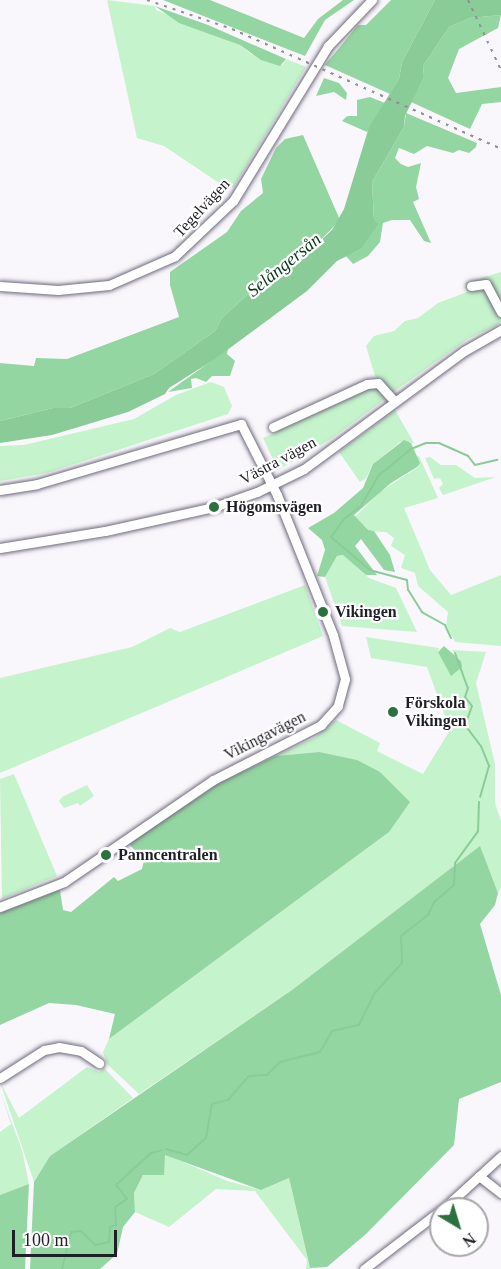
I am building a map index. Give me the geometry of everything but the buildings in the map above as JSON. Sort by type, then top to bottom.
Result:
[{"type":"street","name":"Tegelvägen","points":[[0,286],[58,290],[109,285],[175,256],[233,201],[328,46],[372,0]]},
{"type":"street","points":[[471,286],[486,284],[501,312]]},
{"type":"street","name":"Västra vägen","points":[[0,548],[192,512],[273,485],[311,464],[464,351],[501,330]]},
{"type":"street","points":[[273,427],[367,384],[378,383],[395,402]]},
{"type":"street","points":[[0,490],[71,475],[237,423],[246,430],[273,485]]},
{"type":"street","name":"Vikingavägen","points":[[0,907],[64,882],[213,780],[321,725],[338,706],[343,693],[344,664],[273,485]]},
{"type":"street","points":[[0,1078],[44,1050],[59,1047],[81,1051],[99,1063]]},
{"type":"street","points":[[456,1197],[501,1156]]},
{"type":"street","points":[[479,1176],[501,1193]]},
{"type":"street","points":[[364,1269],[429,1220]]},
{"type":"shaded area","points":[[107,0],[155,6],[156,10],[240,45],[251,54],[283,65],[286,59],[306,67],[234,187],[225,187],[164,146],[137,138]]},
{"type":"shaded area","points":[[163,0],[210,0],[304,38],[318,19],[343,0],[354,0],[325,20],[305,56]]},
{"type":"shaded area","points":[[391,0],[435,0],[402,62],[399,79],[390,94],[325,65],[358,25],[366,25]]},
{"type":"shaded area","points":[[435,0],[501,0],[501,15],[470,18],[449,27],[423,66],[424,77],[405,116],[404,127],[372,182],[374,220],[378,224],[361,249],[337,261],[307,291],[215,359],[169,388],[165,394],[128,412],[52,435],[0,443],[0,421],[53,408],[70,408],[154,374],[215,331],[222,318],[247,295],[294,265],[332,230],[344,209],[369,127],[399,79],[402,62]]},
{"type":"shaded area","points":[[155,6],[208,25],[286,59],[280,66],[261,60],[240,45],[179,23]]},
{"type":"shaded area","points":[[501,15],[498,28],[459,49],[448,78],[456,93],[501,87],[501,102],[482,104],[470,129],[411,102],[424,77],[423,66],[449,27],[470,18]]},
{"type":"shaded area","points":[[324,78],[339,83],[347,93],[346,100],[334,92],[316,96]]},
{"type":"shaded area","points":[[370,97],[385,103],[367,132],[342,121],[347,116],[357,116],[357,100]]},
{"type":"shaded area","points":[[406,113],[477,143],[476,147],[469,153],[459,150],[453,153],[427,146],[414,154],[399,148],[395,158],[401,164],[408,167],[421,163],[416,187],[419,199],[413,202],[431,243],[424,241],[410,220],[392,220],[383,223],[380,242],[368,256],[353,264],[346,256],[361,249],[374,220],[372,182],[404,127]]},
{"type":"shaded area","points":[[303,135],[340,220],[310,251],[247,295],[222,318],[215,331],[154,374],[70,408],[53,408],[0,421],[0,363],[34,366],[36,358],[67,359],[179,317],[170,285],[170,272],[227,232],[241,211],[263,193],[261,179],[276,148],[285,139]]},
{"type":"shaded area","points":[[501,272],[501,323],[468,339],[392,393],[375,376],[366,346],[374,336],[394,331],[405,321],[418,318],[438,303],[467,292],[465,283]]},
{"type":"shaded area","points":[[228,349],[227,354],[235,361],[230,376],[212,376],[206,382],[196,378],[191,379],[192,388],[168,392]]},
{"type":"shaded area","points":[[211,382],[224,387],[232,406],[228,414],[47,473],[0,481],[0,446],[24,445],[134,419],[176,395]]},
{"type":"shaded area","points":[[376,386],[388,397],[331,439],[278,470],[263,438]]},
{"type":"shaded area","points":[[395,410],[414,443],[400,442],[373,464],[366,478],[360,482],[339,452]]},
{"type":"shaded area","points":[[404,440],[411,443],[420,463],[391,483],[354,515],[368,530],[374,531],[390,555],[395,572],[384,570],[361,539],[355,546],[377,575],[366,575],[343,555],[337,556],[325,577],[317,576],[325,550],[322,540],[308,528],[334,513],[363,488],[373,464]]},
{"type":"shaded area","points":[[419,456],[438,498],[404,508],[430,570],[451,595],[501,575],[501,646],[455,642],[446,625],[448,612],[418,586],[415,573],[401,568],[405,555],[391,546],[394,538],[386,532],[368,531],[354,518],[380,492],[418,467],[415,457]]},
{"type":"shaded area","points":[[430,457],[441,465],[456,465],[475,478],[496,477],[443,495],[439,488],[443,484],[440,478],[434,479],[425,458]]},
{"type":"shaded area","points":[[344,555],[369,578],[396,588],[417,632],[342,626],[325,577],[337,556]]},
{"type":"shaded area","points":[[305,585],[323,636],[0,773],[0,678],[132,647],[170,628],[180,632]]},
{"type":"shaded area","points":[[366,637],[439,648],[438,652],[461,661],[452,650],[486,652],[476,683],[495,764],[495,803],[501,821],[501,888],[498,893],[479,847],[292,990],[139,1094],[107,1064],[103,1052],[109,1039],[389,832],[319,752],[275,756],[314,738],[336,720],[380,743],[377,751],[423,774],[450,730],[427,667],[371,658]]},
{"type":"shaded area","points":[[444,646],[461,661],[462,667],[451,676],[438,652]]},
{"type":"shaded area","points":[[319,752],[357,760],[380,772],[410,802],[389,832],[109,1039],[115,1014],[76,1005],[49,1003],[0,1025],[0,913],[60,890],[63,910],[71,912],[114,877],[118,881],[142,869],[144,860],[129,844],[219,783],[275,756]]},
{"type":"shaded area","points":[[14,774],[57,876],[2,899],[0,779]]},
{"type":"shaded area","points":[[87,785],[94,796],[80,806],[78,803],[64,808],[59,801],[62,797]]},
{"type":"shaded area","points":[[480,846],[498,893],[495,905],[480,924],[501,995],[501,1082],[459,1099],[454,1145],[366,1234],[327,1267],[310,1268],[289,1178],[261,1190],[165,1155],[164,1175],[143,1175],[134,1193],[135,1212],[123,1227],[117,1254],[100,1269],[30,1269],[34,1182],[50,1156],[292,990]]},
{"type":"shaded area","points":[[87,1067],[99,1072],[104,1068],[133,1098],[50,1156],[34,1182],[0,1082],[19,1118]]},
{"type":"shaded area","points":[[0,1091],[22,1150],[29,1184],[0,1195],[0,1132],[11,1124]]},
{"type":"shaded area","points":[[165,1154],[227,1181],[261,1190],[289,1178],[310,1269],[306,1269],[307,1260],[255,1191],[216,1189],[169,1227],[135,1212],[134,1193],[143,1175]]},
{"type":"shaded area","points":[[29,1184],[25,1269],[0,1269],[0,1195]]},
{"type":"waterway","points":[[451,638],[445,625],[422,612],[408,590],[407,580],[370,570],[331,537],[344,519],[361,506],[378,476],[411,449],[426,443],[439,443],[468,456],[475,465],[497,460]]},
{"type":"waterway","points":[[455,653],[468,688],[465,697],[472,706],[465,725],[481,746],[489,766],[480,797]]},
{"type":"waterway","points":[[166,1149],[187,1155],[206,1138],[212,1104],[228,1100],[249,1076],[267,1075],[280,1062],[320,1052],[332,1031],[359,1025],[374,994],[402,963],[401,936],[428,915],[434,902],[454,885],[455,863],[478,831],[479,802]]},
{"type":"waterway","points":[[62,1269],[71,1232],[81,1231],[95,1245],[109,1242],[110,1227],[116,1225],[115,1207],[127,1199],[116,1185],[151,1153],[162,1150]]},
{"type":"railway","points":[[147,0],[232,29],[501,149]]},
{"type":"railway","points":[[468,0],[501,70]]},
{"type":"place","name":"Högomsvägen","points":[[214,507]]},
{"type":"place","name":"Vikingen","points":[[323,612]]},
{"type":"place","name":"Förskola Vikingen","points":[[393,712]]},
{"type":"place","name":"Panncentralen","points":[[106,855]]},
{"type":"water label","name":"Selångersån","points":[[284,265]]}]
